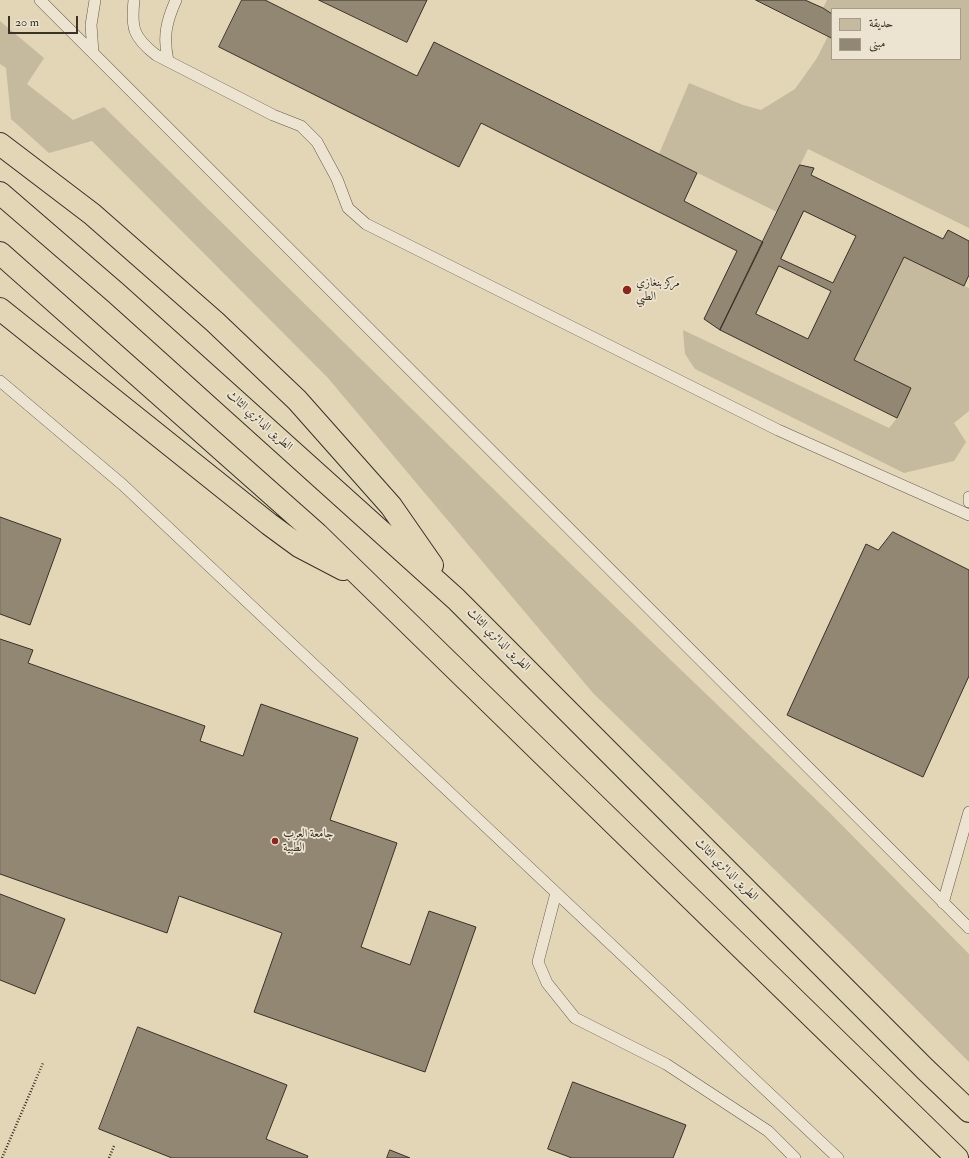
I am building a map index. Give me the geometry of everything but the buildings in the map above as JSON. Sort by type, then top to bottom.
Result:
[{"type":"highway","points":[[0,144],[98,219],[215,322],[297,400],[391,506],[456,599]]},
{"type":"highway","name":"الطريق الدائري الثالث","points":[[1,194],[116,293],[456,599],[919,1063],[969,1111]]},
{"type":"highway","points":[[0,253],[293,513],[367,582],[958,1158]]},
{"type":"highway","points":[[0,309],[269,524],[299,546],[367,582]]},
{"type":"lane","points":[[40,0],[969,928]]},
{"type":"lane","points":[[93,53],[92,25],[95,0]]},
{"type":"lane","points":[[134,0],[132,20],[136,34],[144,45],[156,55],[273,115],[301,126],[317,142],[337,179],[348,208],[366,224],[778,430],[969,515]]},
{"type":"lane","points":[[168,61],[165,44],[166,29],[176,0]]},
{"type":"lane","points":[[0,381],[123,485],[838,1158]]},
{"type":"lane","points":[[969,497],[969,502]]},
{"type":"lane","points":[[944,903],[969,812]]},
{"type":"lane","points":[[556,893],[538,962],[547,983],[574,1018],[666,1064],[768,1131],[795,1158]]},
{"type":"path","points":[[2,1158],[43,1063]]},
{"type":"path","points":[[109,1158],[114,1146]]},
{"type":"green space","points":[[827,0],[969,0],[969,228],[808,149],[777,212],[659,154],[689,83],[743,105],[761,110],[795,89],[817,58],[828,36],[831,38],[831,60],[961,60],[961,8],[831,8],[831,13],[823,8]]},
{"type":"green space","points":[[0,21],[44,58],[27,84],[73,120],[104,107],[526,521],[829,812],[969,954],[969,1062],[847,940],[593,693],[328,378],[92,141],[49,153],[11,119],[6,68],[0,64]]},
{"type":"green space","points":[[904,257],[969,288],[969,411],[954,423],[966,442],[954,461],[904,473],[695,369],[685,354],[683,330],[889,428],[897,418],[911,388],[854,360]]},
{"type":"place","name":"مركز بنغازي الطبي","points":[[627,290]]},
{"type":"place","name":"جامعة العرب الطبية","points":[[275,841]]}]
